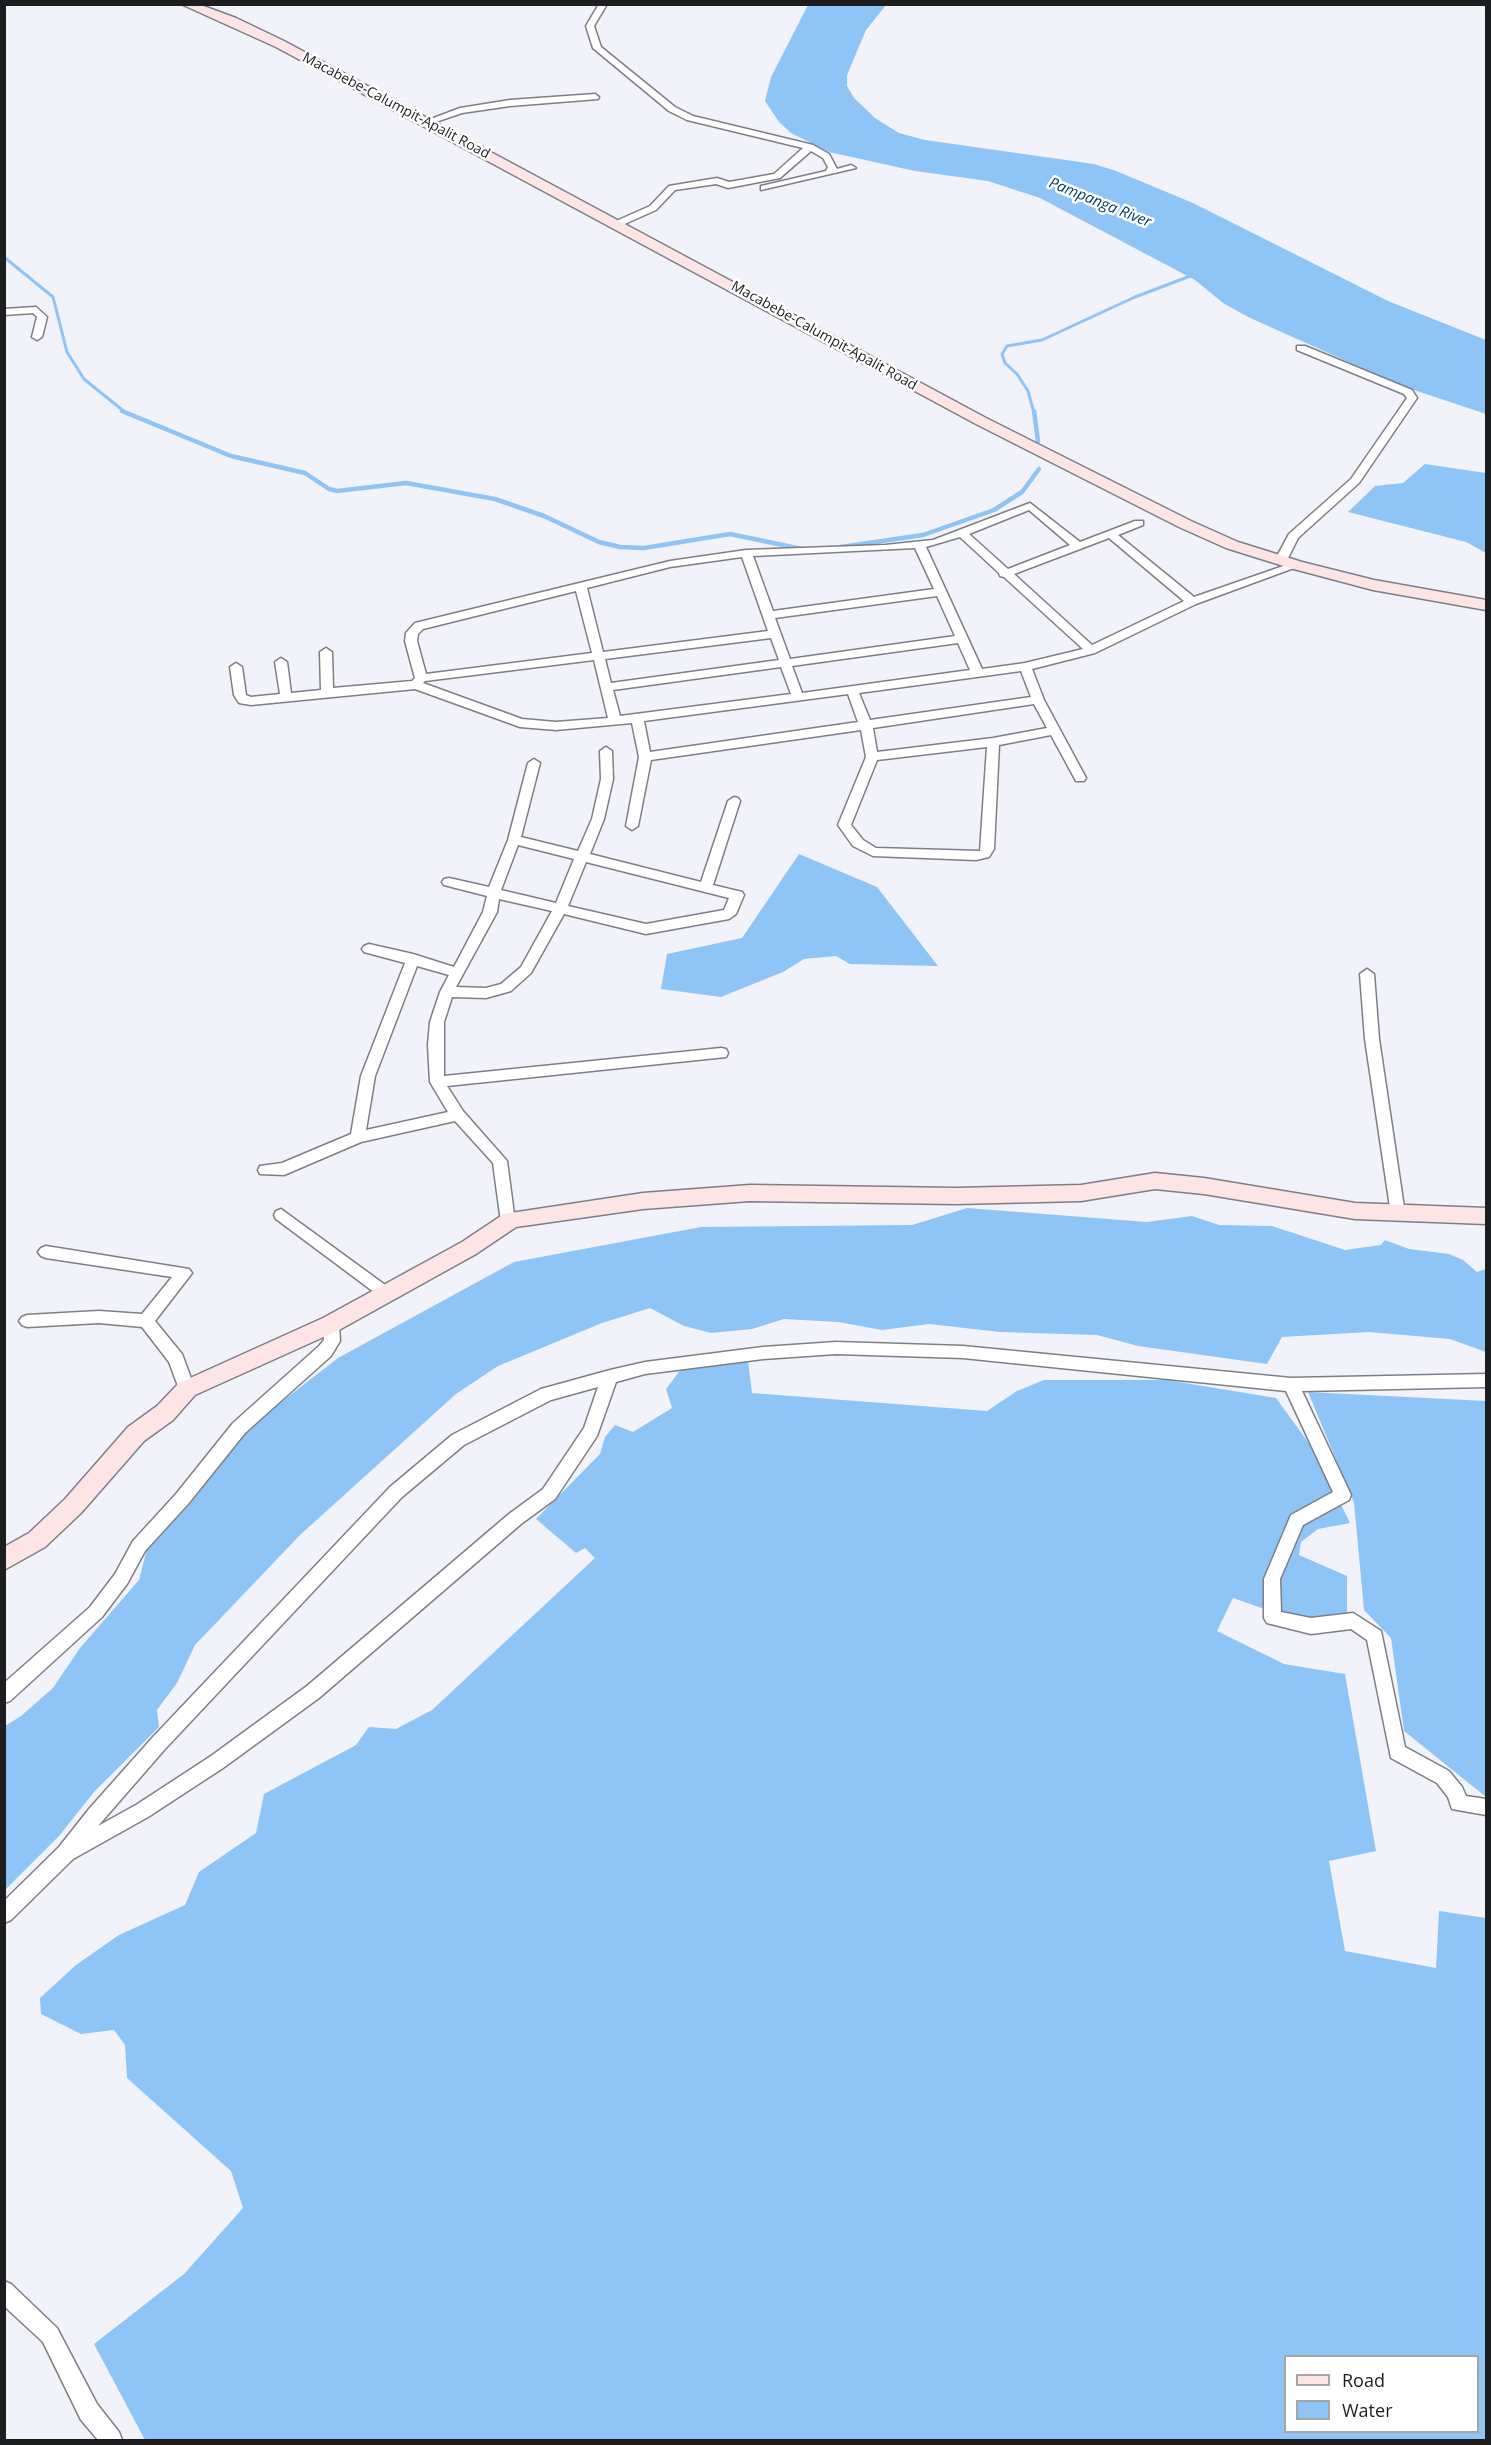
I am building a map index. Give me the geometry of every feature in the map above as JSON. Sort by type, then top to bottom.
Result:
[{"type":"main road","name":"Macabebe-Calumpit-Apalit Road","points":[[186,4],[232,21],[280,44],[1056,460],[1185,524],[1232,544],[1296,565],[1373,585],[1486,605]]},
{"type":"main road","points":[[4,1560],[37,1540],[74,1506],[136,1434],[165,1413],[187,1389],[331,1324],[469,1248],[507,1222],[643,1201],[738,1193],[956,1196],[1081,1193],[1155,1181],[1204,1186],[1335,1209],[1398,1214],[1486,1216]]},
{"type":"street","points":[[603,4],[590,26],[597,48],[672,110],[690,118],[810,147],[826,156],[833,167],[830,172]]},
{"type":"street","points":[[427,122],[460,111],[510,103],[595,97]]},
{"type":"street","points":[[617,224],[653,208],[672,188],[717,181],[728,185],[777,176],[810,147]]},
{"type":"street","points":[[764,188],[850,168]]},
{"type":"street","points":[[4,312],[36,310],[42,317],[37,338]]},
{"type":"street","points":[[1281,560],[1293,536],[1355,481],[1412,398],[1408,392],[1301,348]]},
{"type":"street","points":[[419,682],[411,641],[412,633],[419,626],[670,564],[746,552],[920,546],[963,534],[1030,506],[1078,546]]},
{"type":"street","points":[[1004,574],[1139,523]]},
{"type":"street","points":[[963,534],[1004,574],[1091,650]]},
{"type":"street","points":[[1112,535],[1192,602]]},
{"type":"street","points":[[920,546],[977,672]]},
{"type":"street","points":[[746,552],[797,695]]},
{"type":"street","points":[[419,682],[520,723],[556,726],[615,721],[797,695],[1025,667],[1091,650],[1192,602],[1296,565]]},
{"type":"street","points":[[581,586],[615,721]]},
{"type":"street","points":[[769,615],[941,592]]},
{"type":"street","points":[[236,667],[240,695],[243,700],[419,682],[775,633]]},
{"type":"street","points":[[608,687],[962,639]]},
{"type":"street","points":[[326,652],[327,693]]},
{"type":"street","points":[[281,662],[286,697]]},
{"type":"street","points":[[1025,667],[1038,700],[1080,778]]},
{"type":"street","points":[[852,689],[866,726],[872,757],[844,825],[849,834],[873,852],[976,856],[988,849],[993,742]]},
{"type":"street","points":[[645,757],[1038,700]]},
{"type":"street","points":[[632,826],[645,757],[637,718]]},
{"type":"street","points":[[872,757],[993,742],[1054,731]]},
{"type":"street","points":[[447,992],[486,993],[506,988],[526,970],[560,909],[598,819],[607,779],[606,751]]},
{"type":"street","points":[[507,1222],[500,1161],[458,1115],[437,1082],[435,1046],[437,1022],[447,992],[483,926],[514,840],[534,763]]},
{"type":"street","points":[[706,886],[734,801]]},
{"type":"street","points":[[449,882],[646,929],[729,914],[737,895],[583,855],[514,840]]},
{"type":"street","points":[[369,949],[414,959],[456,972]]},
{"type":"street","points":[[358,1137],[368,1076],[414,959]]},
{"type":"street","points":[[1367,974],[1372,1039],[1398,1214]]},
{"type":"street","points":[[437,1082],[721,1053]]},
{"type":"street","points":[[265,1170],[284,1169],[358,1137],[458,1115]]},
{"type":"street","points":[[281,1215],[387,1294]]},
{"type":"street","points":[[46,1252],[184,1273],[146,1321]]},
{"type":"street","points":[[27,1322],[99,1317],[146,1321],[176,1359],[187,1389]]},
{"type":"street","points":[[4,1695],[96,1612],[122,1579],[139,1546],[182,1499],[239,1428],[325,1352],[332,1341],[331,1324]]},
{"type":"street","points":[[4,1914],[66,1853],[95,1815],[159,1743],[417,1472],[458,1440],[547,1394],[645,1368],[763,1353],[891,1348],[963,1352],[1291,1385],[1486,1380]]},
{"type":"street","points":[[66,1853],[142,1811],[217,1762],[313,1692],[515,1519],[549,1494],[591,1431],[610,1376]]},
{"type":"street","points":[[1291,1385],[1344,1495],[1297,1521],[1272,1579],[1273,1618],[1311,1626],[1353,1621],[1375,1636],[1397,1752],[1443,1777],[1456,1793],[1458,1803],[1486,1807]]},
{"type":"street","points":[[4,2291],[50,2336],[89,2412],[111,2440]]},
{"type":"water","name":"Pampanga River","points":[[808,5],[886,5],[866,30],[847,75],[847,86],[854,98],[875,118],[899,133],[925,140],[1094,164],[1116,171],[1193,203],[1388,301],[1486,340],[1486,414],[1402,386],[1248,317],[1223,303],[1195,280],[1040,198],[988,181],[915,171],[829,152],[791,133],[779,122],[765,101],[771,77]]},
{"type":"water","points":[[1425,464],[1486,473],[1486,553],[1466,542],[1348,512],[1375,486],[1403,483]]},
{"type":"water","points":[[799,854],[877,887],[938,966],[850,964],[836,956],[804,959],[783,972],[721,997],[661,989],[667,954],[742,938]]},
{"type":"water","points":[[967,1208],[1147,1222],[1192,1216],[1219,1225],[1272,1226],[1345,1250],[1381,1245],[1385,1240],[1409,1249],[1449,1254],[1463,1260],[1477,1272],[1486,1269],[1486,1352],[1450,1339],[1369,1332],[1282,1337],[1267,1364],[1138,1346],[1097,1335],[1000,1332],[929,1324],[882,1330],[838,1322],[784,1319],[752,1329],[711,1333],[684,1326],[650,1308],[602,1323],[498,1366],[456,1394],[300,1535],[195,1645],[177,1683],[157,1710],[159,1727],[94,1792],[59,1836],[5,1890],[5,1726],[21,1716],[53,1688],[80,1648],[139,1580],[147,1549],[189,1505],[253,1424],[338,1358],[514,1262],[701,1227],[912,1225]]},
{"type":"water","points":[[748,1361],[752,1393],[987,1411],[1017,1391],[1044,1380],[1167,1380],[1276,1398],[1316,1453],[1350,1523],[1318,1529],[1301,1542],[1299,1555],[1347,1576],[1347,1614],[1305,1623],[1233,1598],[1217,1631],[1284,1664],[1345,1674],[1376,1851],[1329,1861],[1345,1951],[1436,1968],[1439,1911],[1486,1918],[1486,2440],[145,2440],[94,2344],[184,2274],[243,2208],[231,2171],[127,2078],[125,2045],[114,2030],[81,2034],[41,2014],[40,1998],[76,1965],[119,1935],[185,1905],[199,1872],[256,1833],[264,1794],[356,1745],[369,1727],[396,1729],[432,1710],[595,1558],[585,1548],[576,1553],[536,1519],[600,1454],[605,1437],[615,1425],[633,1432],[672,1408],[666,1389],[682,1368]]},
{"type":"water","points":[[1308,1392],[1486,1401],[1486,1797],[1404,1731],[1391,1638],[1364,1610],[1354,1503]]},
{"type":"waterway","points":[[4,257],[53,297],[67,352],[84,379],[125,412]]},
{"type":"waterway","points":[[1034,413],[1028,391],[1017,374],[1005,363],[1002,354],[1007,346],[1042,340],[1135,297],[1193,275]]},
{"type":"waterway","points":[[1034,411],[1038,441]]},
{"type":"waterway","points":[[125,412],[231,456],[305,473],[329,489],[337,491],[406,483],[495,499],[544,516],[599,542],[620,547],[644,548],[730,534],[802,549]]},
{"type":"waterway","points":[[841,547],[923,535],[994,510],[1022,492],[1039,469]]}]
